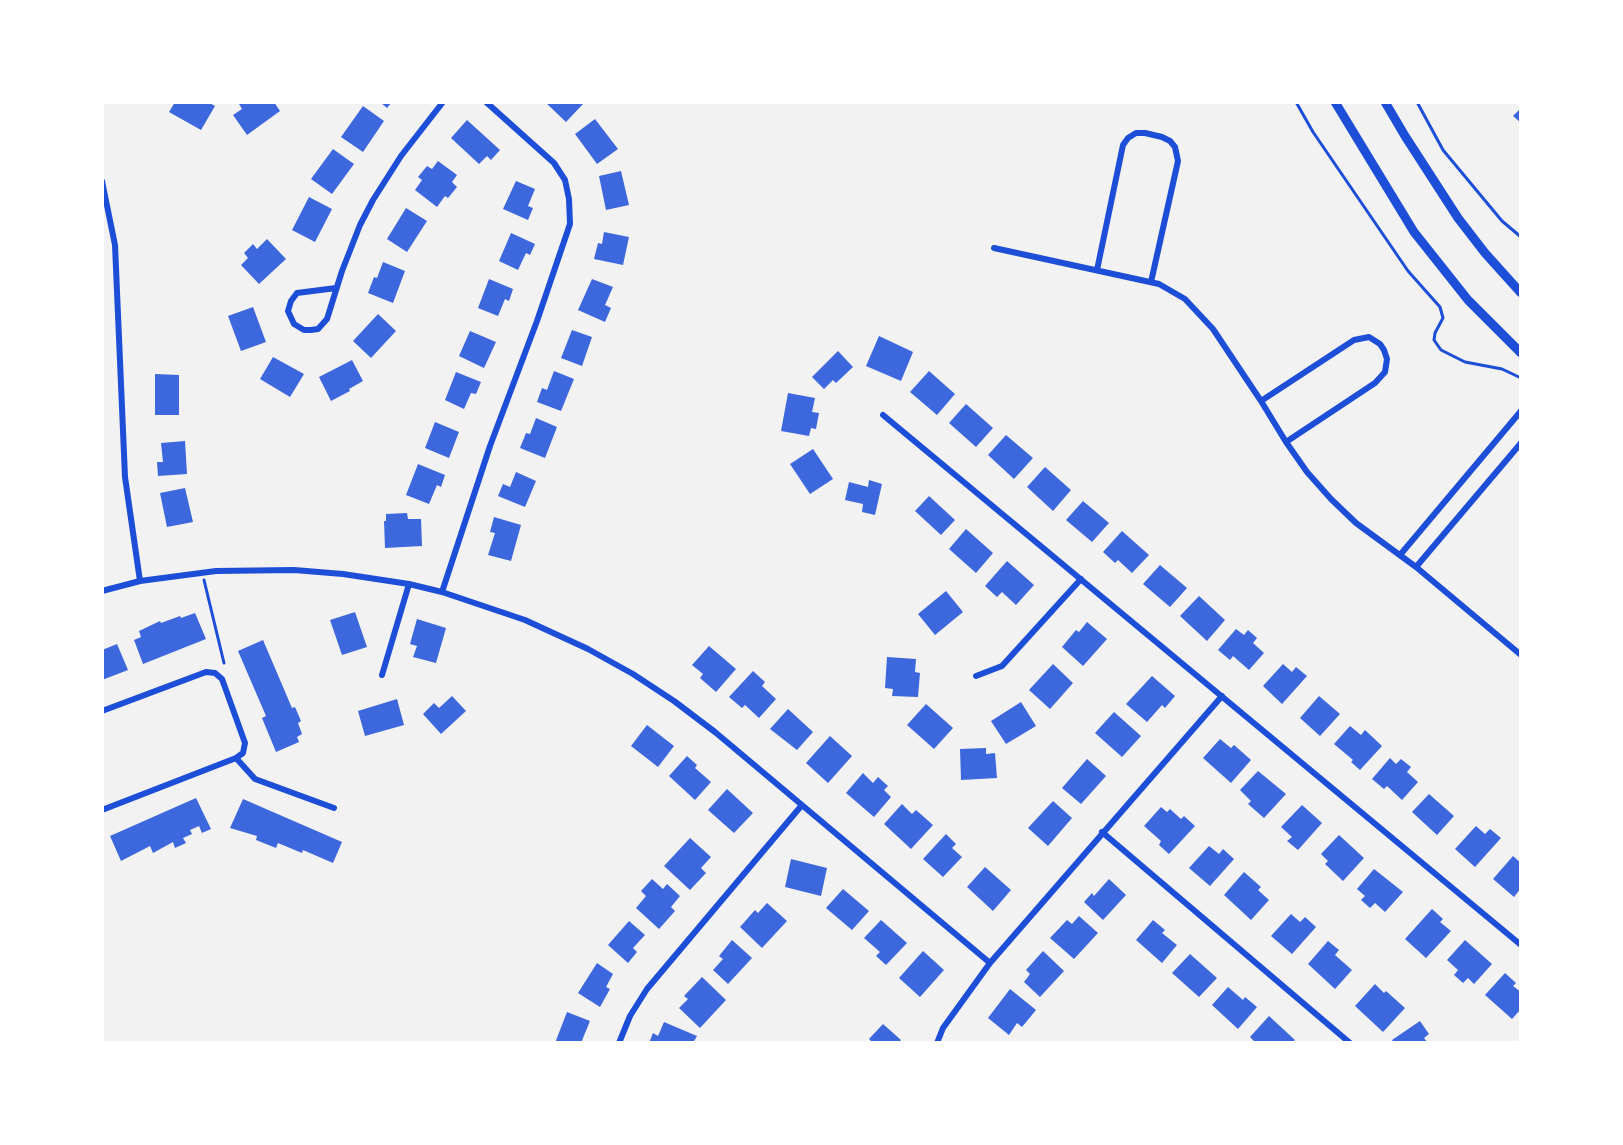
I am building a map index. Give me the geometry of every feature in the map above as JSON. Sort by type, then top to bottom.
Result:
[{"type":"street","points":[[336,288],[297,293],[288,311],[294,324],[304,330],[318,329],[327,319],[360,225],[373,200],[401,156],[442,102]]},
{"type":"street","points":[[442,592],[490,446],[537,321],[570,224],[565,180],[554,163],[486,102]]},
{"type":"street","points":[[1335,102],[1414,232],[1468,300],[1521,353]]},
{"type":"street","points":[[1385,102],[1410,146],[1458,218],[1485,253],[1521,293]]},
{"type":"street","points":[[1097,270],[1123,145],[1136,133],[1144,133],[1170,141],[1178,153],[1151,282]]},
{"type":"street","points":[[102,181],[115,245],[125,477],[140,581]]},
{"type":"street","points":[[994,248],[1151,282],[1171,290],[1198,312],[1224,345],[1286,442],[1330,499],[1356,523],[1416,567],[1521,655]]},
{"type":"street","points":[[1261,401],[1354,340],[1369,337],[1380,344],[1384,350],[1387,359],[1385,372],[1375,384],[1286,442]]},
{"type":"street","points":[[1400,555],[1521,411]]},
{"type":"street","points":[[883,415],[1521,945]]},
{"type":"street","points":[[1416,567],[1521,443]]},
{"type":"street","points":[[102,591],[140,581],[216,571],[294,570],[343,574],[409,584],[442,592],[525,620],[588,649],[633,674],[715,732],[990,963]]},
{"type":"street","points":[[976,676],[1002,666],[1081,579]]},
{"type":"street","points":[[382,675],[409,584]]},
{"type":"street","points":[[102,711],[206,672],[215,673],[222,679],[245,743],[243,753],[237,758],[102,810]]},
{"type":"street","points":[[937,1043],[943,1028],[990,963],[1222,696]]},
{"type":"street","points":[[237,758],[255,779],[334,808]]},
{"type":"street","points":[[619,1043],[630,1016],[648,989],[802,805]]},
{"type":"street","points":[[1102,832],[1350,1043]]},
{"type":"path","points":[[1296,102],[1313,132],[1408,271],[1440,307],[1443,318],[1434,340],[1441,350],[1465,362],[1502,369],[1521,378]]},
{"type":"path","points":[[1417,102],[1443,150],[1502,221],[1521,237]]},
{"type":"path","points":[[202,573],[224,663]]},
{"type":"building","points":[[175,102],[208,102],[215,106],[201,130],[169,112]]},
{"type":"building","points":[[242,102],[274,102],[280,111],[247,135],[233,115],[242,109],[239,104]]},
{"type":"building","points":[[380,102],[392,102],[387,108]]},
{"type":"building","points":[[545,102],[581,102],[583,104],[566,122]]},
{"type":"building","points":[[363,106],[384,121],[363,152],[341,137]]},
{"type":"building","points":[[1521,108],[1521,123],[1513,116]]},
{"type":"building","points":[[595,119],[618,149],[597,164],[575,134]]},
{"type":"building","points":[[467,120],[500,150],[491,160],[487,156],[479,164],[451,138]]},
{"type":"building","points":[[333,149],[354,164],[332,194],[311,179]]},
{"type":"building","points":[[438,161],[457,175],[452,182],[457,187],[448,198],[445,196],[437,207],[415,190],[422,180],[418,177],[427,166],[432,169]]},
{"type":"building","points":[[621,171],[629,205],[606,210],[599,176]]},
{"type":"building","points":[[516,181],[535,189],[528,206],[533,208],[528,220],[503,209]]},
{"type":"building","points":[[309,197],[332,209],[315,242],[292,230]]},
{"type":"building","points":[[406,208],[427,221],[407,252],[387,239]]},
{"type":"building","points":[[604,232],[629,237],[623,265],[594,259],[598,243],[602,244]]},
{"type":"building","points":[[511,233],[535,244],[530,255],[526,253],[518,270],[499,261]]},
{"type":"building","points":[[267,239],[286,259],[259,284],[241,265],[248,258],[244,253],[253,244],[257,249]]},
{"type":"building","points":[[383,262],[405,271],[393,303],[368,293]]},
{"type":"building","points":[[489,279],[513,289],[509,301],[505,299],[498,316],[478,308]]},
{"type":"building","points":[[592,279],[613,287],[605,305],[611,308],[605,322],[578,310]]},
{"type":"building","points":[[253,307],[266,342],[241,351],[228,316]]},
{"type":"building","points":[[378,314],[396,331],[371,358],[353,341]]},
{"type":"building","points":[[572,330],[592,337],[582,366],[561,358]]},
{"type":"building","points":[[470,331],[496,342],[484,368],[459,356]]},
{"type":"building","points":[[879,336],[913,352],[901,381],[866,366]]},
{"type":"building","points":[[838,351],[853,367],[836,383],[833,380],[824,389],[812,377]]},
{"type":"building","points":[[273,357],[304,374],[290,397],[260,379]]},
{"type":"building","points":[[352,360],[363,381],[331,401],[319,377]]},
{"type":"building","points":[[554,371],[574,379],[561,411],[537,402],[542,388],[547,390]]},
{"type":"building","points":[[929,371],[955,394],[937,415],[910,392]]},
{"type":"building","points":[[456,372],[481,382],[476,394],[471,393],[464,409],[445,400]]},
{"type":"building","points":[[155,374],[179,375],[179,415],[155,415]]},
{"type":"building","points":[[788,393],[815,398],[812,412],[819,413],[816,429],[811,428],[809,436],[781,431]]},
{"type":"building","points":[[966,404],[993,428],[976,447],[949,423]]},
{"type":"building","points":[[536,418],[557,427],[545,458],[520,448],[526,433],[530,434]]},
{"type":"building","points":[[435,422],[459,432],[449,458],[425,448]]},
{"type":"building","points":[[1006,435],[1033,458],[1014,479],[988,455]]},
{"type":"building","points":[[185,441],[187,474],[158,476],[157,462],[163,462],[161,443]]},
{"type":"building","points":[[813,449],[833,479],[810,494],[790,464]]},
{"type":"building","points":[[418,464],[445,475],[441,487],[437,485],[429,504],[406,495]]},
{"type":"building","points":[[1045,467],[1071,490],[1053,511],[1027,487]]},
{"type":"building","points":[[516,472],[536,481],[525,507],[498,496],[503,484],[510,487]]},
{"type":"building","points":[[869,480],[882,484],[875,515],[862,512],[863,504],[845,500],[849,482],[868,487]]},
{"type":"building","points":[[185,488],[193,522],[167,527],[160,493]]},
{"type":"building","points":[[929,496],[955,520],[941,535],[915,511]]},
{"type":"building","points":[[1083,501],[1109,523],[1092,542],[1066,520]]},
{"type":"building","points":[[407,513],[408,519],[421,519],[422,546],[385,548],[386,514]]},
{"type":"building","points":[[494,517],[521,525],[511,561],[488,555],[495,533],[490,532]]},
{"type":"building","points":[[966,529],[993,553],[976,573],[949,549]]},
{"type":"building","points":[[1122,531],[1149,555],[1132,573],[1118,560],[1115,563],[1103,552]]},
{"type":"building","points":[[1007,561],[1034,585],[1016,605],[1002,592],[997,597],[985,586]]},
{"type":"building","points":[[1160,565],[1187,588],[1170,607],[1143,584]]},
{"type":"building","points":[[946,591],[963,612],[935,635],[918,614]]},
{"type":"building","points":[[1199,596],[1225,620],[1207,641],[1180,616]]},
{"type":"building","points":[[355,612],[367,647],[342,655],[330,620]]},
{"type":"building","points":[[195,613],[206,639],[143,664],[134,640],[141,637],[139,631],[160,621],[161,623]]},
{"type":"building","points":[[417,619],[446,628],[436,663],[413,657],[417,646],[410,644]]},
{"type":"building","points":[[1087,622],[1107,639],[1083,666],[1062,647],[1076,630],[1079,632]]},
{"type":"building","points":[[1236,629],[1244,635],[1248,630],[1257,638],[1253,643],[1264,653],[1249,670],[1233,656],[1230,660],[1218,650]]},
{"type":"building","points":[[263,640],[292,708],[295,707],[301,721],[298,723],[302,734],[297,737],[299,742],[276,752],[262,718],[266,716],[238,651]]},
{"type":"building","points":[[117,644],[128,670],[102,680],[102,650]]},
{"type":"building","points":[[709,646],[736,669],[716,692],[700,678],[703,674],[692,665]]},
{"type":"building","points":[[887,657],[916,659],[915,672],[920,673],[918,697],[892,696],[893,689],[885,688]]},
{"type":"building","points":[[1053,664],[1073,683],[1050,709],[1029,690]]},
{"type":"building","points":[[1283,664],[1292,672],[1296,667],[1307,676],[1282,704],[1263,686]]},
{"type":"building","points":[[753,671],[765,682],[762,686],[776,699],[759,718],[745,705],[742,708],[729,697]]},
{"type":"building","points":[[1152,676],[1175,696],[1165,708],[1162,705],[1147,722],[1126,704]]},
{"type":"building","points":[[452,696],[466,711],[441,734],[423,714],[434,703],[439,708]]},
{"type":"building","points":[[1319,696],[1340,714],[1320,736],[1300,718]]},
{"type":"building","points":[[397,699],[404,725],[365,736],[358,711]]},
{"type":"building","points":[[1021,702],[1036,726],[1006,744],[991,721]]},
{"type":"building","points":[[926,704],[953,728],[934,749],[907,725]]},
{"type":"building","points":[[788,709],[813,732],[797,750],[770,729]]},
{"type":"building","points":[[1114,712],[1141,736],[1122,757],[1095,733]]},
{"type":"building","points":[[647,725],[674,746],[658,767],[631,746]]},
{"type":"building","points":[[1350,726],[1361,735],[1365,730],[1382,746],[1360,770],[1351,762],[1353,760],[1334,744]]},
{"type":"building","points":[[830,736],[852,756],[828,783],[806,763]]},
{"type":"building","points":[[1220,739],[1231,748],[1234,745],[1251,760],[1231,783],[1203,758]]},
{"type":"building","points":[[986,748],[986,754],[995,753],[997,778],[961,780],[960,749]]},
{"type":"building","points":[[687,756],[697,765],[695,768],[711,782],[695,800],[669,776]]},
{"type":"building","points":[[1390,758],[1396,764],[1401,759],[1411,767],[1407,772],[1418,782],[1402,800],[1387,786],[1384,789],[1372,779]]},
{"type":"building","points":[[1087,759],[1106,776],[1081,804],[1062,788]]},
{"type":"building","points":[[1258,771],[1286,794],[1264,818],[1248,804],[1251,801],[1240,790]]},
{"type":"building","points":[[863,773],[873,783],[878,777],[888,786],[884,790],[891,797],[874,817],[846,793]]},
{"type":"building","points":[[727,789],[753,813],[734,833],[708,810]]},
{"type":"building","points":[[1429,794],[1454,816],[1437,835],[1412,812]]},
{"type":"building","points":[[196,798],[211,829],[202,833],[199,826],[190,830],[192,834],[183,838],[186,843],[175,848],[173,842],[153,853],[150,846],[121,861],[110,836]]},
{"type":"building","points":[[243,799],[342,842],[333,863],[303,850],[302,853],[278,843],[276,848],[256,840],[257,836],[230,828]]},
{"type":"building","points":[[1053,801],[1072,818],[1048,846],[1028,828]]},
{"type":"building","points":[[902,804],[912,814],[916,810],[933,825],[911,849],[884,824]]},
{"type":"building","points":[[1302,805],[1322,823],[1298,850],[1287,841],[1292,837],[1281,827]]},
{"type":"building","points":[[1161,807],[1167,812],[1170,809],[1181,819],[1184,816],[1195,826],[1169,854],[1159,845],[1161,841],[1144,826]]},
{"type":"building","points":[[1476,826],[1485,834],[1490,829],[1501,838],[1475,867],[1455,849]]},
{"type":"building","points":[[946,834],[956,844],[952,848],[962,857],[943,877],[923,859]]},
{"type":"building","points":[[1339,835],[1364,858],[1343,881],[1325,864],[1328,861],[1321,854]]},
{"type":"building","points":[[690,838],[711,857],[701,868],[706,873],[690,890],[664,866]]},
{"type":"building","points":[[1209,846],[1219,854],[1223,849],[1234,859],[1210,886],[1189,868]]},
{"type":"building","points":[[1513,856],[1521,863],[1521,888],[1514,897],[1493,879]]},
{"type":"building","points":[[791,859],[827,868],[821,896],[785,887]]},
{"type":"building","points":[[985,867],[1011,890],[993,911],[967,887]]},
{"type":"building","points":[[1374,869],[1403,892],[1385,912],[1375,903],[1370,908],[1361,900],[1365,896],[1357,889]]},
{"type":"building","points":[[1244,872],[1261,887],[1258,890],[1269,900],[1251,920],[1224,895]]},
{"type":"building","points":[[652,879],[663,889],[667,884],[680,896],[671,907],[675,911],[659,929],[636,908],[646,896],[641,891]]},
{"type":"building","points":[[1109,879],[1126,895],[1103,920],[1084,902],[1092,893],[1094,896]]},
{"type":"building","points":[[843,889],[869,911],[852,930],[826,908]]},
{"type":"building","points":[[767,903],[787,921],[762,948],[740,927],[755,910],[758,913]]},
{"type":"building","points":[[1432,909],[1443,919],[1440,922],[1451,931],[1426,958],[1405,939]]},
{"type":"building","points":[[1291,914],[1300,922],[1305,917],[1316,927],[1292,954],[1271,936]]},
{"type":"building","points":[[1079,916],[1098,933],[1074,959],[1050,938],[1067,920],[1072,924]]},
{"type":"building","points":[[881,920],[907,943],[886,965],[876,956],[880,952],[864,938]]},
{"type":"building","points":[[1153,920],[1165,930],[1162,933],[1177,945],[1162,963],[1136,940]]},
{"type":"building","points":[[629,921],[645,935],[633,948],[637,952],[628,963],[608,945]]},
{"type":"building","points":[[732,940],[752,958],[728,984],[713,970],[723,959],[719,956]]},
{"type":"building","points":[[1465,940],[1492,964],[1474,984],[1468,978],[1463,983],[1454,975],[1458,970],[1447,960]]},
{"type":"building","points":[[1328,941],[1339,950],[1335,955],[1352,970],[1335,989],[1308,964]]},
{"type":"building","points":[[923,951],[944,970],[920,997],[899,978]]},
{"type":"building","points":[[1043,951],[1064,971],[1040,997],[1024,982],[1030,974],[1026,970]]},
{"type":"building","points":[[1190,954],[1217,978],[1199,997],[1172,973]]},
{"type":"building","points":[[597,963],[613,974],[606,987],[610,989],[600,1007],[578,993]]},
{"type":"building","points":[[1505,973],[1516,983],[1513,986],[1521,992],[1521,1009],[1512,1019],[1485,995]]},
{"type":"building","points":[[702,977],[726,1000],[700,1028],[679,1008],[688,999],[684,996]]},
{"type":"building","points":[[1375,984],[1405,1008],[1383,1032],[1355,1006]]},
{"type":"building","points":[[1228,987],[1243,1000],[1245,997],[1257,1007],[1238,1029],[1212,1005]]},
{"type":"building","points":[[1010,989],[1036,1010],[1022,1027],[1017,1023],[1009,1035],[988,1018]]},
{"type":"building","points":[[567,1012],[590,1021],[581,1043],[555,1043]]},
{"type":"building","points":[[1269,1016],[1295,1040],[1292,1043],[1256,1043],[1250,1037]]},
{"type":"building","points":[[1420,1021],[1429,1034],[1424,1038],[1428,1043],[1394,1043],[1392,1040]]},
{"type":"building","points":[[664,1022],[697,1036],[693,1043],[649,1043],[653,1033],[658,1036]]},
{"type":"building","points":[[883,1024],[901,1040],[899,1043],[869,1043],[871,1041],[869,1039]]}]
